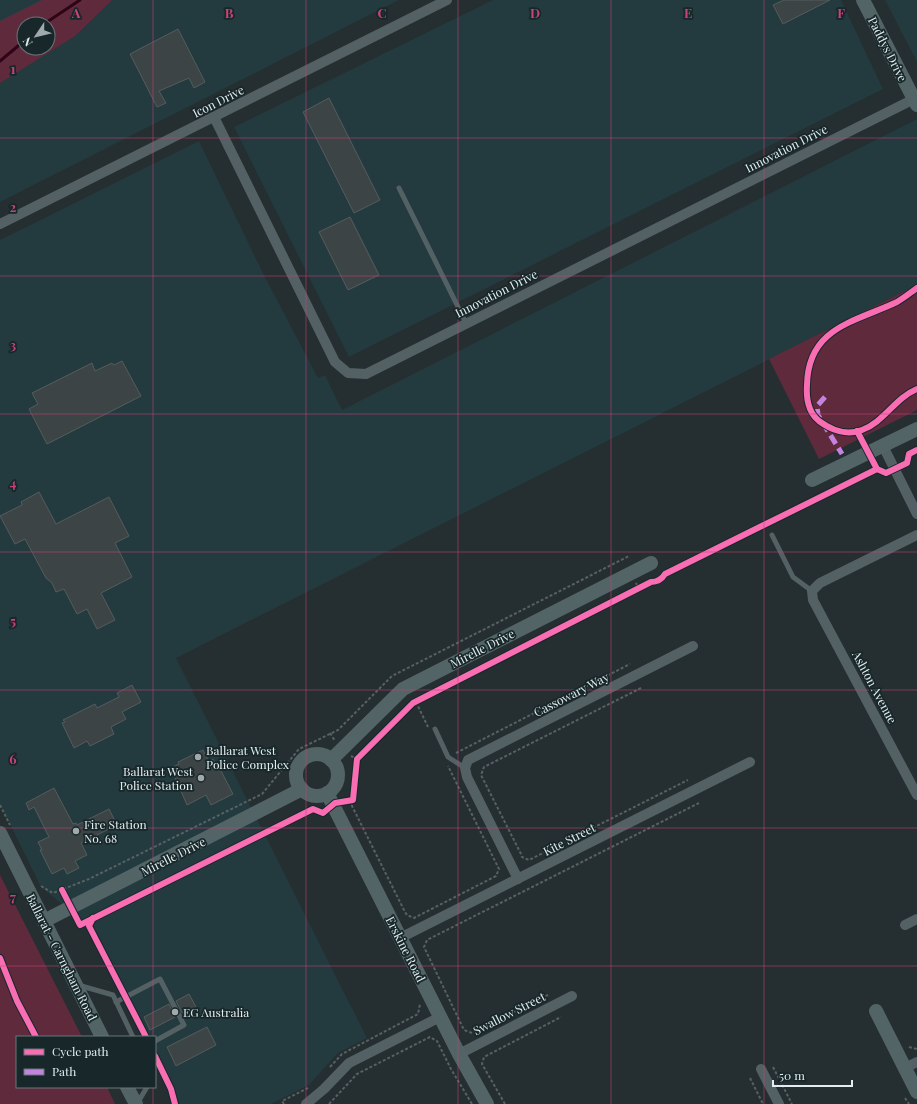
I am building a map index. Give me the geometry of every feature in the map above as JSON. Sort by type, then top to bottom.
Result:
[{"type":"street","name":"Icon Drive","points":[[0,224],[447,0]]},
{"type":"street","name":"Paddys Drive","points":[[863,0],[915,102]]},
{"type":"street","name":"Innovation Drive","points":[[214,117],[335,362],[348,373],[366,374],[466,323],[915,102]]},
{"type":"street","points":[[812,480],[917,429]]},
{"type":"street","points":[[883,446],[917,514]]},
{"type":"street","points":[[812,591],[820,583],[917,535]]},
{"type":"street","name":"Mirelle Drive","points":[[331,760],[403,689],[651,563]]},
{"type":"street","name":"Ashton Avenue","points":[[812,591],[814,600],[917,795]]},
{"type":"street","name":"Cassowary Way","points":[[465,768],[470,758],[693,646]]},
{"type":"street","points":[[318,754],[331,760],[338,771],[338,777],[332,789],[330,799],[314,796],[302,789],[298,783],[297,769],[305,758],[318,754]]},
{"type":"street","name":"Kite Street","points":[[400,938],[750,762]]},
{"type":"street","points":[[465,768],[466,777],[518,879]]},
{"type":"street","name":"Mirelle Drive","points":[[44,922],[302,789]]},
{"type":"street","name":"Erskine Road","points":[[330,799],[459,1054],[488,1104]]},
{"type":"street","name":"Ballarat - Carngham Road","points":[[5,829],[44,922],[102,1036]]},
{"type":"street","points":[[905,925],[917,919]]},
{"type":"street","name":"Swallow Street","points":[[459,1054],[572,996]]},
{"type":"street","points":[[876,1011],[911,1065],[917,1092]]},
{"type":"street","points":[[306,1104],[324,1089],[349,1063],[440,1017]]},
{"type":"street","points":[[761,1069],[779,1104]]},
{"type":"street","points":[[128,1088],[136,1104]]},
{"type":"lane","points":[[399,188],[466,323]]},
{"type":"lane","points":[[772,535],[793,577],[812,591]]},
{"type":"lane","points":[[432,729],[448,756],[465,768]]},
{"type":"lane","points":[[116,1002],[160,979],[184,1025],[156,1040]]},
{"type":"lane","points":[[76,984],[113,994],[133,1036]]},
{"type":"lane","points":[[136,1104],[146,1088]]},
{"type":"path","points":[[38,880],[41,887],[53,893],[62,890],[89,879],[262,794],[299,749],[338,730],[392,676],[630,556]]},
{"type":"path","points":[[632,593],[645,586]]},
{"type":"path","points":[[330,799],[353,796],[352,806],[405,912],[407,915],[414,918],[496,876],[499,869],[444,759],[630,664]]},
{"type":"path","points":[[641,688],[484,767],[481,775],[522,857],[529,860],[688,780]]},
{"type":"path","points":[[423,698],[414,702],[432,729]]},
{"type":"path","points":[[356,766],[357,760],[362,754]]},
{"type":"path","points":[[548,995],[472,1033],[464,1030],[424,947],[427,940],[699,804]]},
{"type":"path","points":[[0,805],[5,829]]},
{"type":"path","points":[[62,890],[71,908]]},
{"type":"path","points":[[326,1070],[342,1054],[418,1014],[420,1005],[417,998]]},
{"type":"path","points":[[505,1104],[482,1064],[484,1057],[561,1018]]},
{"type":"path","points":[[330,1104],[357,1074],[430,1037],[437,1041],[451,1069],[472,1104]]},
{"type":"path","points":[[773,1067],[792,1104]]},
{"type":"path","points":[[750,1078],[763,1104]]},
{"type":"path","points":[[284,1104],[282,1101],[311,1087]]},
{"type":"shaded area","points":[[0,0],[399,0],[0,202]]},
{"type":"shaded area","points":[[42,0],[112,0],[75,36],[56,48],[56,16],[16,16],[16,56],[43,56],[0,83],[0,21]]},
{"type":"shaded area","points":[[493,0],[841,0],[883,89],[349,357],[234,127]]},
{"type":"shaded area","points":[[885,0],[917,0],[917,62]]},
{"type":"shaded area","points":[[917,119],[917,285],[176,658],[367,1038],[338,1053],[309,1085],[271,1104],[180,1104],[156,1056],[156,1036],[146,1036],[92,929],[41,887],[0,804],[0,240],[199,141],[264,275],[318,378],[325,375],[342,410]]},
{"type":"shaded area","points":[[917,285],[917,410],[819,459],[769,359]]},
{"type":"shaded area","points":[[0,875],[81,1036],[16,1036],[16,1088],[107,1088],[115,1104],[0,1104]]},
{"type":"building","points":[[784,0],[830,0],[783,24],[773,5]]},
{"type":"building","points":[[178,29],[205,82],[194,88],[189,78],[159,91],[166,103],[157,107],[130,54]]},
{"type":"building","points":[[329,98],[380,200],[354,213],[303,112]]},
{"type":"building","points":[[350,217],[379,275],[348,290],[319,232]]},
{"type":"building","points":[[122,361],[141,396],[47,444],[29,409],[38,404],[32,393],[92,363],[95,371],[112,363],[114,365]]},
{"type":"building","points":[[39,492],[56,524],[109,497],[129,536],[115,543],[132,577],[101,593],[115,620],[97,629],[87,609],[77,614],[64,589],[56,592],[52,583],[46,578],[25,539],[15,544],[0,516],[22,505],[21,502]]},
{"type":"building","points":[[132,685],[141,702],[122,712],[126,719],[111,727],[114,734],[90,746],[87,741],[74,748],[62,723],[65,722],[63,720],[95,704],[97,708],[119,697],[117,693]]},
{"type":"building","name":"Ballarat West Police Station","points":[[203,750],[209,762],[213,759],[219,771],[220,769],[233,794],[211,805],[206,795],[187,805],[171,768],[179,764],[178,762]]},
{"type":"building","name":"Fire Station No. 68","points":[[54,788],[73,824],[76,823],[77,825],[109,809],[117,825],[81,843],[87,855],[75,861],[79,868],[67,874],[64,868],[52,874],[40,850],[42,850],[38,842],[49,837],[34,807],[29,810],[26,803]]},
{"type":"building","points":[[189,994],[196,1007],[182,1013],[176,1001]]},
{"type":"building","points":[[169,1004],[175,1017],[150,1030],[144,1017]]},
{"type":"building","points":[[207,1027],[216,1045],[176,1066],[167,1047]]},
{"type":"waterway","points":[[56,16],[80,0]]},
{"type":"waterway","points":[[0,61],[16,48]]},
{"type":"marked path","points":[[825,397],[817,406],[818,415],[842,454]]},
{"type":"cycle path","points":[[917,288],[897,302],[837,329],[825,339],[816,350],[809,366],[807,385],[808,405],[812,414],[819,421],[829,427],[839,431],[856,432],[870,426],[902,398],[917,389]]},
{"type":"cycle path","points":[[857,431],[877,469],[886,473],[907,463],[909,454],[917,450]]},
{"type":"cycle path","points":[[62,890],[80,925],[313,809],[323,813],[335,803],[353,800],[357,759],[413,703],[651,582],[659,580],[665,574],[877,469]]},
{"type":"cycle path","points":[[93,918],[89,926],[145,1036]]},
{"type":"cycle path","points":[[0,958],[17,1001],[35,1036]]},
{"type":"cycle path","points":[[156,1058],[171,1089],[175,1104]]},
{"type":"place","name":"Ballarat West Police Complex","points":[[198,757]]},
{"type":"place","name":"Ballarat West Police Station","points":[[201,778]]},
{"type":"place","name":"Fire Station No. 68","points":[[76,831]]},
{"type":"place","name":"EG Australia","points":[[175,1012]]}]
